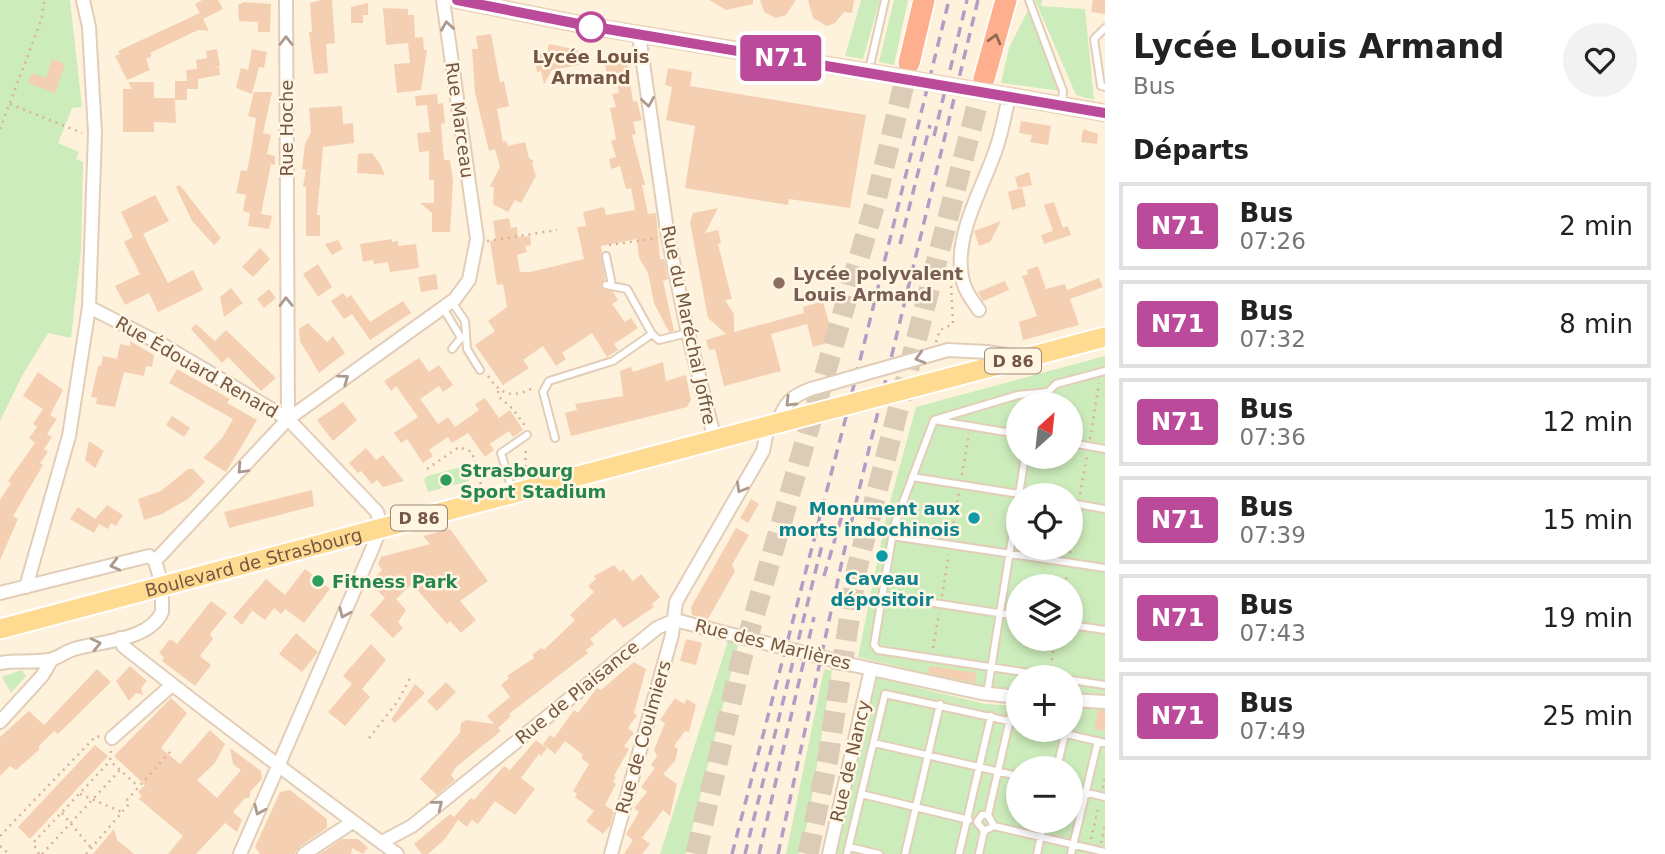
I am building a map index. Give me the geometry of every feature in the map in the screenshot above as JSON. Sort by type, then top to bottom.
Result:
[{"type":"highway","points":[[909,63],[925,0]]},
{"type":"highway","points":[[984,79],[1006,0]]},
{"type":"main road","name":"D 86","points":[[1025,358],[1105,337]]},
{"type":"main road","name":"Boulevard de Strasbourg","points":[[0,629],[1025,358]]},
{"type":"street","points":[[26,587],[69,436],[89,307],[95,133],[89,27],[83,0]]},
{"type":"street","name":"Rue Hoche","points":[[286,0],[285,256],[288,419]]},
{"type":"street","name":"Rue Marceau","points":[[443,0],[477,241]]},
{"type":"street","points":[[457,0],[639,35],[1105,113]]},
{"type":"street","name":"Rue du Maréchal Joffre","points":[[639,35],[668,237],[715,440]]},
{"type":"street","points":[[979,310],[962,277],[961,249],[980,186],[996,148],[1009,96]]},
{"type":"street","points":[[155,561],[288,419],[448,305],[469,280],[477,241]]},
{"type":"street","name":"Rue Édouard Renard","points":[[89,307],[161,344],[288,419],[377,512],[381,527]]},
{"type":"street","points":[[675,620],[676,602],[763,451],[773,425],[793,395],[948,350],[1025,358]]},
{"type":"street","points":[[240,854],[381,527]]},
{"type":"street","points":[[0,593],[149,556],[155,561],[162,585],[159,618],[148,628],[72,650],[52,659],[35,662],[20,659],[0,663]]},
{"type":"street","name":"Rue des Marlières","points":[[675,620],[853,665],[1006,696]]},
{"type":"street","name":"Rue de Plaisance","points":[[382,842],[412,826],[657,628],[675,620]]},
{"type":"street","name":"Rue de Coulmiers","points":[[611,854],[675,620]]},
{"type":"street","points":[[120,638],[123,646],[172,685],[351,823],[397,854]]},
{"type":"street","points":[[0,722],[42,676],[52,659]]},
{"type":"street","name":"Rue de Nancy","points":[[829,854],[871,669]]},
{"type":"street","points":[[112,738],[172,685]]},
{"type":"street","points":[[1083,701],[1105,702]]},
{"type":"street","points":[[304,854],[351,823]]},
{"type":"lane","points":[[869,72],[885,0]]},
{"type":"lane","points":[[1030,0],[1063,91],[1062,106]]},
{"type":"lane","points":[[1105,28],[1094,39],[1101,86],[1105,87]]},
{"type":"lane","points":[[606,257],[609,285],[627,289],[652,334],[659,340],[688,332]]},
{"type":"lane","points":[[448,305],[461,338],[452,349]]},
{"type":"lane","points":[[448,305],[465,321],[467,349],[480,369]]},
{"type":"lane","points":[[555,438],[544,389],[549,381],[613,361],[652,334]]},
{"type":"lane","points":[[1042,392],[1048,391],[1056,384],[1101,372]]},
{"type":"lane","points":[[934,420],[1006,399]]},
{"type":"lane","points":[[934,420],[1006,432]]},
{"type":"lane","points":[[934,420],[892,536],[874,645],[878,650],[1006,669]]},
{"type":"lane","points":[[513,494],[501,453],[527,435]]},
{"type":"lane","points":[[1083,445],[1105,449]]},
{"type":"lane","points":[[912,477],[1006,492]]},
{"type":"lane","points":[[1083,505],[1105,509]]},
{"type":"lane","points":[[892,536],[1006,553]]},
{"type":"lane","points":[[986,694],[1008,560]]},
{"type":"lane","points":[[1056,560],[1105,568]]},
{"type":"lane","points":[[882,595],[1006,614]]},
{"type":"lane","points":[[1083,627],[1105,630]]},
{"type":"lane","points":[[1083,682],[1105,685]]},
{"type":"lane","points":[[879,854],[848,850],[885,694],[1006,719]]},
{"type":"lane","points":[[905,854],[940,704]]},
{"type":"lane","points":[[959,854],[991,716]]},
{"type":"lane","points":[[994,825],[988,815],[1006,734]]},
{"type":"lane","points":[[1071,854],[1101,742],[1083,738]]},
{"type":"lane","points":[[874,743],[1006,773]]},
{"type":"lane","points":[[1083,791],[1103,796]]},
{"type":"lane","points":[[862,794],[977,822],[984,831]]},
{"type":"lane","points":[[977,822],[982,815],[988,815]]},
{"type":"lane","points":[[979,854],[984,831],[994,825],[1102,851]]},
{"type":"lane","points":[[1037,854],[1042,833]]},
{"type":"path","points":[[0,129],[42,18],[44,0]]},
{"type":"path","points":[[9,104],[84,134],[95,133]]},
{"type":"path","points":[[477,241],[558,230]]},
{"type":"path","points":[[609,245],[668,237]]},
{"type":"path","points":[[936,342],[940,330],[953,324],[952,281]]},
{"type":"path","points":[[480,369],[498,391],[505,393],[536,386],[544,389]]},
{"type":"path","points":[[1080,483],[1101,372]]},
{"type":"path","points":[[427,469],[459,447],[465,448],[472,452],[481,485]]},
{"type":"path","points":[[1067,574],[1069,562]]},
{"type":"path","points":[[369,738],[398,701],[411,676]]},
{"type":"path","points":[[0,836],[96,736],[112,738],[110,761],[33,843],[41,854],[120,770]]},
{"type":"path","points":[[86,854],[122,812],[138,786],[170,752]]},
{"type":"path","points":[[110,761],[138,786]]},
{"type":"path","points":[[1089,848],[1105,778]]},
{"type":"path","points":[[79,794],[122,812]]},
{"type":"path","points":[[62,813],[91,849]]},
{"type":"path","points":[[1102,851],[1105,825]]},
{"type":"path","points":[[0,846],[9,854]]},
{"type":"green space","points":[[0,0],[70,0],[82,107],[72,108],[58,143],[79,152],[76,159],[83,162],[81,250],[71,338],[48,333],[22,376],[0,421]]},
{"type":"green space","points":[[861,0],[880,0],[863,59],[845,56]]},
{"type":"green space","points":[[894,0],[908,0],[894,65],[879,62]]},
{"type":"green space","points":[[1035,0],[1042,0],[1041,6],[1085,9],[1094,100],[1076,95]]},
{"type":"green space","points":[[1028,10],[1052,60],[1061,91],[1001,83],[1009,48]]},
{"type":"green space","points":[[1105,356],[1105,694],[1083,693],[1083,665],[1006,665],[1006,689],[987,688],[858,657],[887,513],[916,407]]},
{"type":"green space","name":"Strasbourg Sport Stadium","points":[[465,468],[469,481],[428,492],[424,479],[427,476]]},
{"type":"green space","points":[[728,641],[738,645],[686,854],[660,854]]},
{"type":"green space","points":[[824,669],[832,671],[808,821],[799,854],[786,854]]},
{"type":"green space","points":[[22,670],[26,676],[11,693],[2,677]]},
{"type":"green space","points":[[877,678],[986,704],[1006,705],[1006,742],[1083,742],[1083,708],[1105,709],[1105,854],[836,854]]},
{"type":"building","points":[[202,0],[218,0],[223,9],[203,19],[195,4]]},
{"type":"building","points":[[332,0],[335,43],[326,44],[328,73],[314,74],[309,32],[312,32],[310,3]]},
{"type":"building","points":[[709,0],[753,0],[753,4],[726,10]]},
{"type":"building","points":[[760,0],[796,0],[786,15],[776,18],[764,12]]},
{"type":"building","points":[[808,0],[854,0],[852,13],[844,12],[835,23],[827,26],[813,18]]},
{"type":"building","points":[[1093,0],[1105,0],[1105,14],[1091,12]]},
{"type":"building","points":[[244,2],[271,4],[270,32],[258,32],[258,22],[239,21],[238,5]]},
{"type":"building","points":[[368,3],[368,15],[363,15],[363,23],[351,23],[351,7]]},
{"type":"building","points":[[383,8],[408,9],[408,15],[414,15],[415,38],[423,37],[424,50],[427,50],[421,90],[397,93],[394,64],[410,63],[408,43],[386,45]]},
{"type":"building","points":[[200,13],[209,31],[198,30],[150,53],[152,56],[146,59],[150,70],[127,80],[115,56],[120,54],[118,51]]},
{"type":"building","points":[[491,34],[500,82],[504,81],[509,106],[497,109],[503,142],[506,141],[508,146],[525,142],[529,158],[534,161],[532,164],[536,176],[521,203],[515,200],[508,212],[493,204],[494,188],[490,186],[500,167],[495,149],[489,151],[475,93],[472,49],[478,49],[476,36]]},
{"type":"building","points":[[549,44],[578,50],[579,65],[552,70],[544,84],[541,71],[537,72],[534,54],[547,52]]},
{"type":"building","points":[[217,49],[220,66],[212,68],[219,67],[220,75],[198,79],[198,89],[187,89],[187,100],[175,100],[176,123],[154,122],[154,132],[123,132],[123,89],[132,89],[128,82],[154,82],[154,98],[175,98],[175,81],[187,81],[186,70],[197,69],[196,60],[207,58],[206,51]]},
{"type":"building","points":[[252,49],[267,52],[264,68],[259,67],[252,94],[236,88],[241,68],[248,70]]},
{"type":"building","points":[[624,52],[625,56],[629,56],[631,65],[628,66],[633,102],[637,101],[642,120],[633,122],[636,134],[632,135],[645,185],[642,185],[648,214],[656,213],[660,259],[664,259],[668,279],[663,281],[674,331],[669,332],[654,303],[648,273],[639,258],[637,239],[601,246],[605,279],[601,287],[613,292],[618,300],[612,304],[625,322],[631,318],[638,328],[614,344],[618,350],[607,357],[592,333],[562,353],[566,359],[556,366],[543,346],[523,360],[529,368],[503,385],[475,345],[495,331],[488,321],[507,307],[503,284],[497,285],[490,241],[496,240],[493,221],[509,218],[511,228],[517,227],[518,237],[530,236],[531,245],[525,246],[527,252],[517,255],[520,272],[530,272],[584,259],[577,227],[586,226],[583,212],[604,207],[606,215],[635,210],[631,188],[626,189],[620,166],[611,169],[609,159],[616,157],[611,141],[616,139],[610,108],[616,107],[612,94],[619,93],[615,72],[607,73],[604,62],[606,57]]},
{"type":"building","points":[[52,59],[65,64],[55,93],[28,83],[32,73],[46,78]]},
{"type":"building","points":[[668,68],[692,72],[690,86],[866,115],[850,208],[789,199],[788,205],[685,188],[695,126],[666,120],[672,87],[665,85]]},
{"type":"building","points":[[254,92],[272,92],[263,133],[271,135],[267,154],[275,156],[275,165],[271,164],[261,214],[272,216],[269,229],[248,226],[250,213],[243,211],[246,195],[236,193],[241,170],[247,171],[252,145],[256,118],[248,116]]},
{"type":"building","points":[[437,94],[438,104],[443,103],[445,123],[441,124],[444,160],[450,160],[453,181],[450,232],[432,232],[432,213],[420,203],[434,203],[434,180],[429,180],[429,151],[419,152],[417,133],[430,132],[427,105],[416,106],[415,96]]},
{"type":"building","points":[[342,106],[343,124],[353,123],[354,143],[323,147],[317,215],[320,215],[320,236],[306,236],[306,187],[303,186],[306,170],[302,169],[305,144],[311,132],[309,108]]},
{"type":"building","points":[[1021,121],[1051,126],[1048,145],[1030,142],[1032,135],[1019,133]]},
{"type":"building","points":[[1083,129],[1098,134],[1097,144],[1081,142]]},
{"type":"building","points":[[372,153],[385,175],[357,173],[358,154]]},
{"type":"building","points":[[1029,172],[1032,185],[1018,188],[1015,177]]},
{"type":"building","points":[[180,185],[221,238],[214,245],[192,221],[176,187]]},
{"type":"building","points":[[1022,188],[1026,206],[1012,210],[1008,192]]},
{"type":"building","points":[[155,195],[169,221],[143,234],[168,283],[193,270],[203,290],[158,312],[149,293],[125,305],[115,286],[140,274],[124,242],[133,237],[121,212]]},
{"type":"building","points":[[1054,202],[1063,228],[1068,226],[1071,235],[1044,244],[1041,235],[1053,231],[1044,205]]},
{"type":"building","points":[[718,208],[705,233],[718,230],[721,243],[718,244],[732,299],[725,300],[734,314],[734,332],[804,313],[803,307],[823,301],[834,341],[813,347],[807,324],[771,334],[781,371],[724,386],[715,349],[709,350],[706,340],[726,334],[708,318],[690,222],[693,213]]},
{"type":"building","points":[[1001,221],[990,242],[979,246],[974,231]]},
{"type":"building","points":[[392,239],[392,242],[398,241],[398,246],[416,244],[419,268],[390,272],[388,262],[363,262],[360,244]]},
{"type":"building","points":[[338,240],[343,249],[332,255],[325,244]]},
{"type":"building","points":[[260,248],[270,259],[253,277],[242,267]]},
{"type":"building","points":[[318,264],[332,287],[318,297],[303,274]]},
{"type":"building","points":[[1038,266],[1046,289],[1065,284],[1067,290],[1099,278],[1103,287],[1070,299],[1079,325],[1023,340],[1019,322],[1037,316],[1022,276],[1028,274],[1027,270]]},
{"type":"building","points":[[436,274],[438,289],[421,292],[418,277]]},
{"type":"building","points":[[1005,281],[1009,290],[983,301],[978,292]]},
{"type":"building","points":[[231,288],[243,303],[224,317],[220,297]]},
{"type":"building","points":[[269,289],[276,298],[264,308],[257,299]]},
{"type":"building","points":[[343,293],[347,298],[351,295],[370,322],[403,301],[411,313],[370,340],[352,314],[344,319],[331,301]]},
{"type":"building","points":[[308,323],[327,342],[333,336],[345,353],[319,373],[300,341],[299,329]]},
{"type":"building","points":[[196,324],[215,341],[226,330],[276,378],[261,391],[228,357],[222,363],[191,329]]},
{"type":"building","points":[[130,341],[154,355],[152,367],[146,366],[144,376],[124,372],[115,407],[96,404],[97,398],[91,397],[103,356],[117,359],[120,344],[130,346]]},
{"type":"building","points":[[419,358],[429,372],[439,365],[453,385],[443,392],[439,386],[420,399],[438,424],[448,417],[455,427],[479,410],[475,404],[485,398],[499,418],[510,410],[523,430],[513,437],[509,431],[490,444],[494,450],[485,457],[468,433],[452,443],[448,437],[429,450],[433,456],[423,463],[407,439],[401,443],[394,433],[418,417],[396,386],[391,391],[384,381]]},
{"type":"building","points":[[663,362],[666,381],[686,375],[691,400],[687,407],[571,436],[565,413],[577,410],[575,404],[623,396],[620,371],[631,367],[633,372]]},
{"type":"building","points":[[177,369],[230,399],[227,403],[257,420],[226,472],[203,458],[222,438],[233,419],[169,383]]},
{"type":"building","points":[[38,372],[63,390],[50,415],[57,419],[47,434],[52,437],[44,449],[48,452],[13,516],[18,519],[0,560],[0,500],[11,483],[8,481],[35,443],[29,438],[37,427],[33,424],[43,409],[23,396]]},
{"type":"building","points":[[343,402],[357,420],[333,441],[317,420]]},
{"type":"building","points":[[172,416],[190,428],[184,437],[166,425]]},
{"type":"building","points":[[89,441],[104,451],[95,468],[85,460]]},
{"type":"building","points":[[366,448],[376,460],[383,455],[404,481],[383,487],[377,480],[372,484],[361,471],[358,473],[349,463]]},
{"type":"building","points":[[188,469],[193,469],[205,482],[188,499],[162,514],[144,520],[138,499],[161,491]]},
{"type":"building","points":[[312,490],[314,506],[229,528],[224,512]]},
{"type":"building","points":[[751,499],[759,504],[748,523],[740,518]]},
{"type":"building","points":[[107,505],[123,515],[116,526],[111,523],[108,529],[99,524],[94,533],[70,519],[78,507],[95,519]]},
{"type":"building","points":[[736,528],[749,535],[732,565],[735,571],[708,619],[692,615],[691,607]]},
{"type":"building","points":[[450,529],[488,581],[460,601],[476,620],[461,633],[450,621],[447,624],[412,584],[396,599],[406,610],[398,622],[403,628],[393,638],[370,615],[385,598],[370,583],[382,570],[378,564],[381,557],[430,544],[423,536]]},
{"type":"building","points":[[614,565],[620,572],[623,569],[633,581],[641,574],[660,597],[652,604],[654,607],[623,628],[615,618],[590,639],[594,644],[586,650],[588,653],[509,714],[511,716],[498,728],[501,731],[456,767],[451,775],[455,780],[437,795],[420,779],[460,733],[461,723],[466,720],[494,724],[487,716],[510,697],[501,685],[509,678],[507,676],[534,658],[532,655],[541,648],[544,650],[575,620],[570,615],[594,592],[588,586],[596,579],[594,576]]},
{"type":"building","points":[[305,569],[330,589],[304,623],[285,609],[281,614],[274,608],[265,620],[246,606],[252,611],[242,625],[233,617],[266,579],[285,595]]},
{"type":"building","points":[[211,601],[227,613],[210,634],[213,639],[200,656],[211,665],[195,686],[162,661],[164,657],[159,653],[170,639],[177,644]]},
{"type":"building","points":[[296,633],[318,652],[302,672],[279,654]]},
{"type":"building","points":[[686,639],[702,643],[696,665],[680,661]]},
{"type":"building","points":[[371,644],[386,660],[362,689],[370,697],[345,726],[328,712],[352,684],[343,676]]},
{"type":"building","points":[[634,662],[646,669],[634,713],[637,715],[628,728],[634,733],[624,746],[629,749],[614,776],[616,777],[613,782],[616,784],[605,805],[614,811],[610,826],[603,834],[586,821],[594,811],[575,797],[577,794],[573,791],[589,764],[581,758],[583,755],[565,741],[555,754],[543,744],[550,735],[554,738],[574,710],[578,713],[597,688],[601,690]]},
{"type":"building","points":[[130,666],[147,681],[141,688],[143,695],[136,693],[129,701],[116,681]]},
{"type":"building","points":[[930,666],[976,673],[975,683],[928,673]]},
{"type":"building","points":[[97,669],[111,682],[58,734],[54,731],[39,746],[39,750],[16,770],[10,766],[0,776],[0,737],[29,711],[44,725]]},
{"type":"building","points":[[446,682],[456,692],[437,711],[427,701]]},
{"type":"building","points":[[415,684],[425,693],[395,723],[391,720]]},
{"type":"building","points":[[171,698],[187,713],[161,748],[180,764],[210,730],[225,744],[215,763],[197,780],[217,798],[241,770],[233,764],[230,748],[261,771],[262,779],[250,792],[250,797],[244,799],[233,812],[242,820],[237,832],[225,823],[196,854],[168,854],[183,836],[139,799],[142,796],[138,792],[145,785],[114,756]]},
{"type":"building","points":[[675,698],[684,704],[687,699],[696,705],[689,732],[685,731],[674,746],[678,749],[675,761],[663,774],[677,784],[670,816],[663,810],[642,838],[650,844],[642,854],[624,854],[633,840],[626,834],[639,812],[634,808],[647,792],[641,787],[655,768],[651,765],[657,756],[654,750],[665,723],[660,720]]},
{"type":"building","points":[[1098,710],[1105,711],[1105,731],[1094,729]]},
{"type":"building","points":[[536,740],[547,748],[541,756],[539,754],[521,778],[535,789],[515,815],[495,801],[478,824],[472,820],[467,827],[458,820],[445,839],[428,854],[422,854],[414,844],[450,814],[454,817],[471,798],[474,800],[504,766],[510,770]]},
{"type":"building","points":[[95,745],[108,756],[30,839],[18,827]]},
{"type":"building","points":[[290,790],[327,819],[327,828],[299,847],[295,854],[260,854],[255,847],[280,792]]},
{"type":"building","points":[[114,829],[117,840],[134,854],[93,854]]},
{"type":"building","points":[[342,839],[358,839],[368,848],[363,854],[352,848],[351,854],[320,854]]},
{"type":"tunnel","points":[[696,854],[742,657],[876,200],[909,63]]},
{"type":"tunnel","points":[[808,854],[828,758],[857,568],[984,79]]},
{"type":"railway","points":[[732,854],[847,413],[949,0]]},
{"type":"railway","points":[[934,136],[967,0]]},
{"type":"railway","points":[[778,854],[844,552],[978,0]]},
{"type":"railway","points":[[900,244],[930,125]]},
{"type":"railway","points":[[824,576],[843,512]]},
{"type":"railway","points":[[745,854],[822,545]]},
{"type":"railway","points":[[759,854],[814,617]]},
{"type":"bus line","name":"N71","points":[[457,0],[558,21],[1105,113]]},
{"type":"place","name":"Lycée Louis Armand","points":[[591,27]]},
{"type":"place","name":"Lycée polyvalent Louis Armand","points":[[779,283]]},
{"type":"place","name":"Strasbourg Sport Stadium","points":[[446,480]]},
{"type":"place","name":"Monument aux morts indochinois","points":[[974,518]]},
{"type":"place","name":"Caveau dépositoir","points":[[882,556]]},
{"type":"place","name":"Fitness Park","points":[[318,581]]}]
